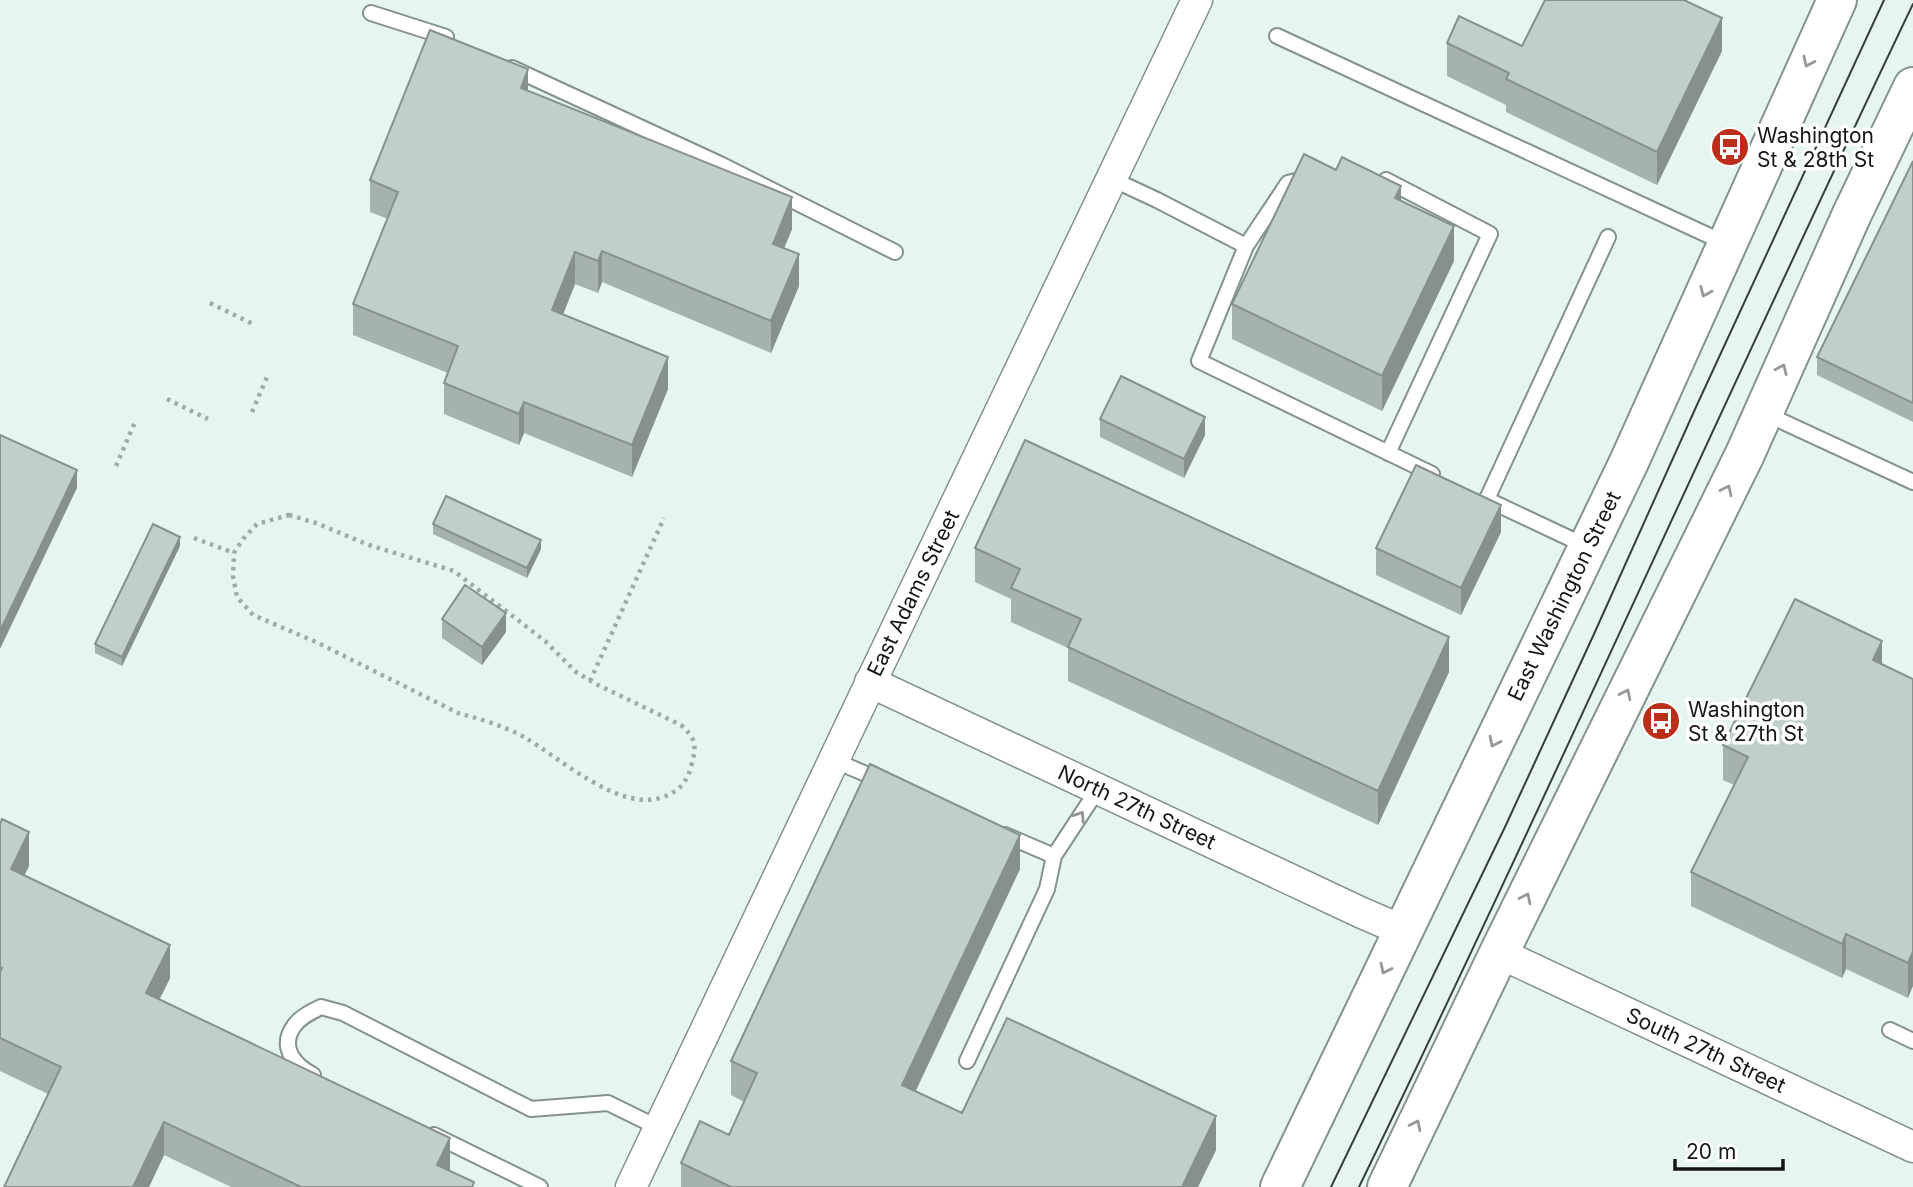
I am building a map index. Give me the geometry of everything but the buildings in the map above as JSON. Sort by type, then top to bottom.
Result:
[{"type":"main road","name":"East Washington Street","points":[[1280,1187],[1629,462],[1837,0]]},
{"type":"main road","points":[[1387,1187],[1745,454],[1852,214],[1913,87]]},
{"type":"street","name":"East Adams Street","points":[[631,1187],[1197,0]]},
{"type":"street","name":"North 27th Street","points":[[870,682],[1404,931]]},
{"type":"street","name":"South 27th Street","points":[[1499,953],[1913,1147]]},
{"type":"lane","points":[[371,13],[457,42]]},
{"type":"lane","points":[[1277,36],[1727,244]]},
{"type":"lane","points":[[494,60],[720,164],[895,252]]},
{"type":"lane","points":[[1370,172],[1490,234],[1388,453]]},
{"type":"lane","points":[[1323,174],[1288,183],[1246,246],[1199,361],[1440,478]]},
{"type":"lane","points":[[1112,178],[1246,246]]},
{"type":"lane","points":[[1588,547],[1481,497],[1608,237]]},
{"type":"lane","points":[[1763,412],[1913,482]]},
{"type":"lane","points":[[833,760],[888,784]]},
{"type":"lane","points":[[967,1061],[1048,889],[1054,856],[1098,789]]},
{"type":"lane","points":[[990,828],[1054,856]]},
{"type":"lane","points":[[324,1080],[299,1068],[291,1056],[287,1042],[293,1026],[305,1015],[321,1007],[343,1013],[531,1109],[608,1103],[659,1128]]},
{"type":"lane","points":[[1890,1030],[1913,1041]]},
{"type":"lane","points":[[424,1130],[540,1187]]},
{"type":"path","points":[[210,303],[253,324]]},
{"type":"path","points":[[252,412],[267,377]]},
{"type":"path","points":[[167,399],[208,419]]},
{"type":"path","points":[[116,466],[135,422]]},
{"type":"path","points":[[289,515],[369,545],[454,571],[545,641],[576,672],[681,725],[691,735],[696,748],[685,783],[673,793],[651,802],[624,797],[602,788],[521,736],[458,713],[316,642],[253,615],[237,597],[233,576],[234,554],[257,524],[289,515]]},
{"type":"path","points":[[590,681],[664,518]]},
{"type":"path","points":[[194,538],[234,554]]},
{"type":"tram line","points":[[1331,1187],[1505,827],[1884,0]]},
{"type":"tram line","points":[[1359,1187],[1913,4]]},
{"type":"place","name":"Washington St & 28th St","points":[[1730,147]]},
{"type":"place","name":"Washington St & 27th St","points":[[1661,721]]}]
